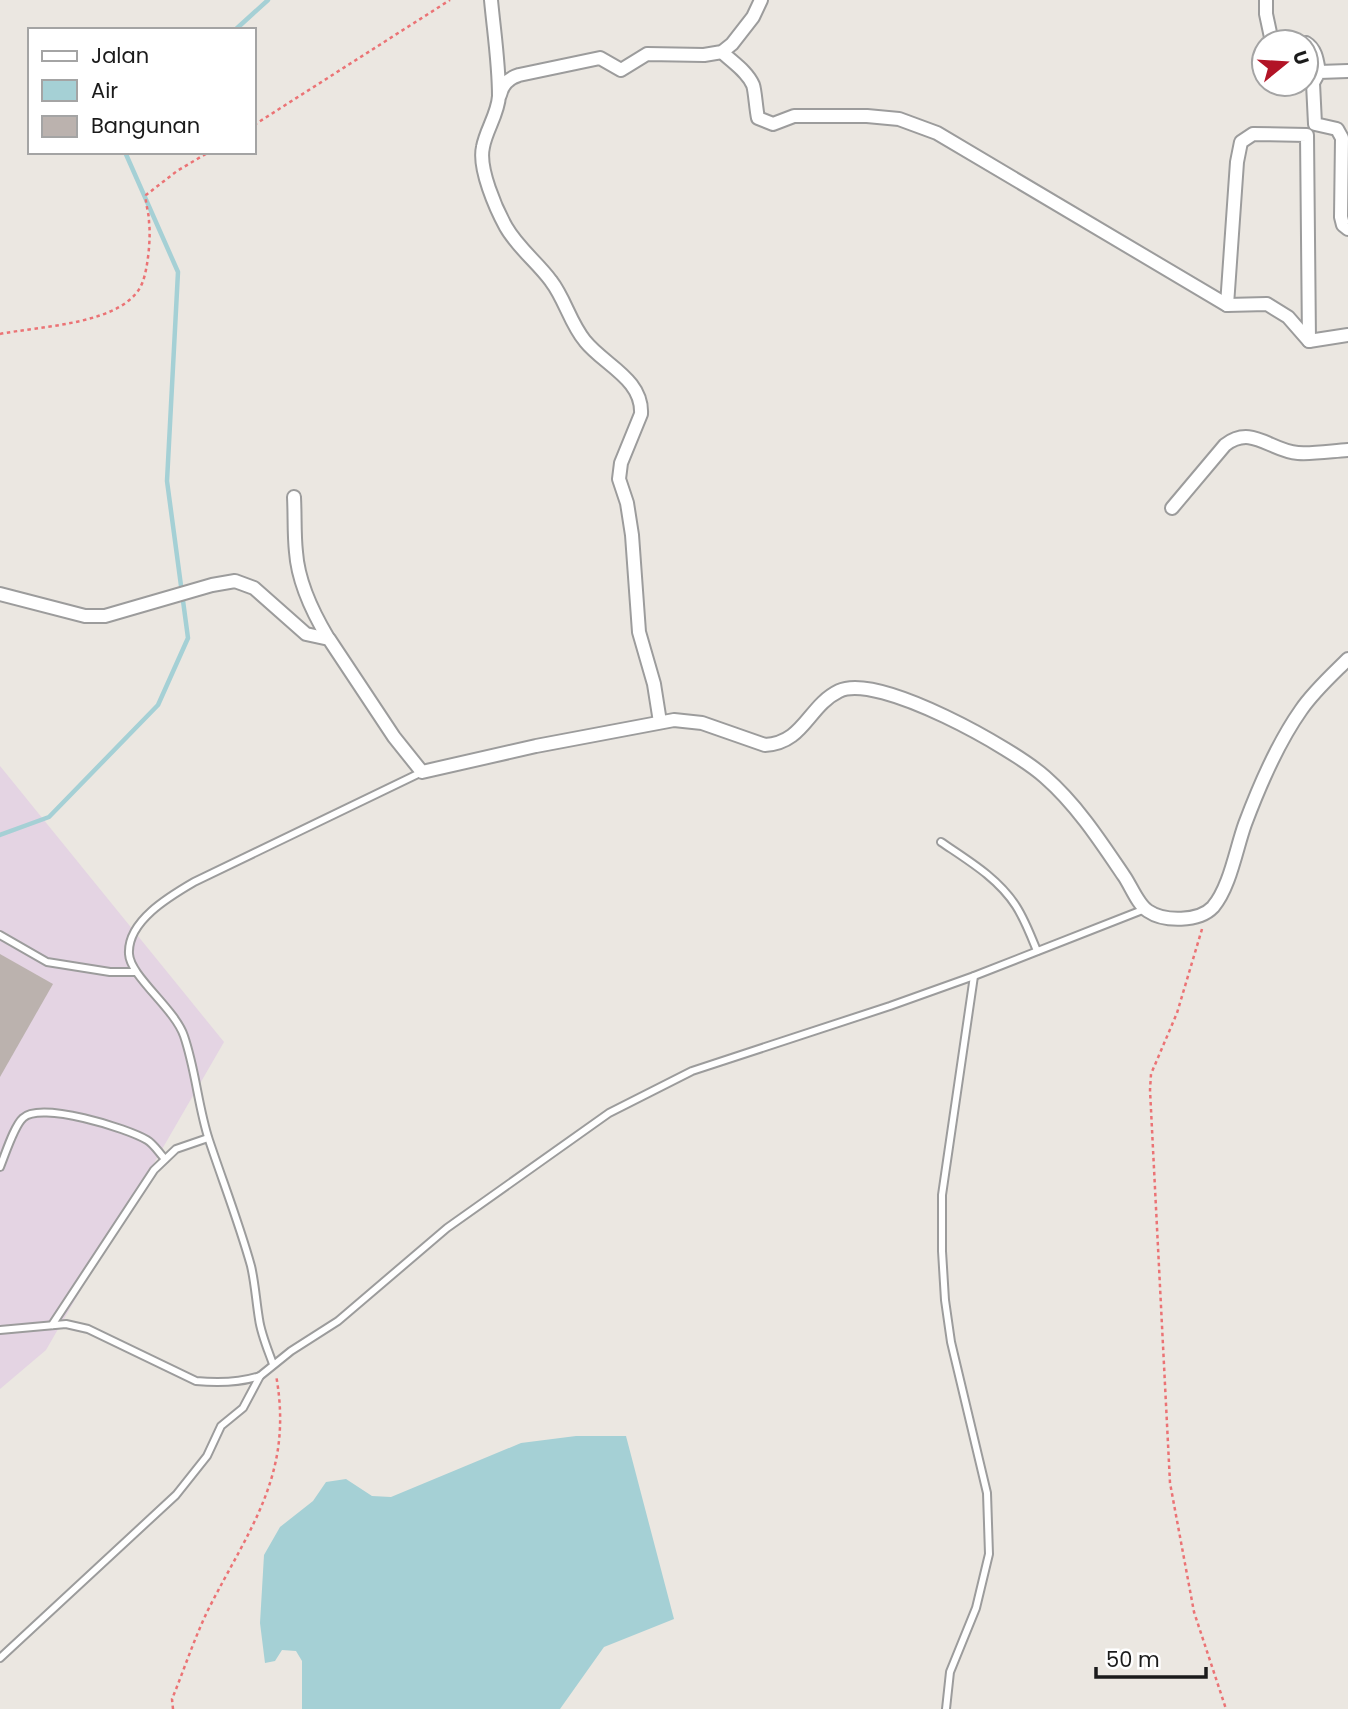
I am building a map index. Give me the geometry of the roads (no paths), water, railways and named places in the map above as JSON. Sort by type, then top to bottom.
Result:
[{"type":"street","points":[[491,0],[499,99]]},
{"type":"street","points":[[660,722],[654,684],[639,632],[632,535],[627,503],[619,479],[621,463],[642,405],[638,392],[586,342],[572,322],[551,281],[513,238],[484,172],[482,148],[501,88],[511,78],[600,58],[621,69],[648,54],[695,55],[722,52],[732,44],[753,17],[761,0]]},
{"type":"street","points":[[1266,0],[1269,28]]},
{"type":"street","points":[[722,52],[746,74],[754,87],[753,96],[758,118],[773,124],[794,116],[867,116],[914,124],[937,133],[1227,305],[1266,304],[1288,317],[1309,341]]},
{"type":"street","points":[[1320,72],[1348,71]]},
{"type":"street","points":[[1313,98],[1315,124],[1340,132],[1341,217],[1343,225],[1348,229]]},
{"type":"street","points":[[1227,305],[1237,162],[1241,142],[1253,134],[1307,135],[1309,341]]},
{"type":"street","points":[[1309,341],[1348,335]]},
{"type":"street","points":[[1172,508],[1234,438],[1257,438],[1275,447],[1298,453],[1348,450]]},
{"type":"street","points":[[294,497],[296,553],[311,604],[328,638],[394,737],[422,772],[660,722],[688,720],[765,745],[775,744],[788,740],[838,691],[852,687],[883,693],[944,715],[1007,749],[1044,776],[1059,790],[1101,842],[1144,909],[1168,918],[1192,918],[1214,906],[1248,817],[1283,738],[1312,696],[1348,659]]},
{"type":"street","points":[[0,594],[85,615],[116,615],[159,600],[235,581],[244,583],[268,599],[306,634],[328,638]]},
{"type":"lane","points":[[273,1364],[259,1322],[252,1270],[208,1138],[195,1069],[183,1033],[172,1013],[135,972],[129,955],[130,946],[139,925],[165,899],[216,870],[422,772]]},
{"type":"lane","points":[[942,842],[986,873],[1007,894],[1022,916],[1037,951]]},
{"type":"lane","points":[[0,1658],[176,1494],[207,1456],[220,1426],[243,1408],[260,1376],[273,1364],[338,1321],[447,1228],[610,1113],[692,1071],[974,976],[1144,909]]},
{"type":"lane","points":[[0,936],[47,962],[110,972],[135,972]]},
{"type":"lane","points":[[946,1709],[950,1672],[976,1608],[989,1554],[987,1493],[951,1342],[942,1251],[942,1195],[974,976]]},
{"type":"lane","points":[[0,1167],[21,1119],[30,1112],[47,1111],[127,1129],[150,1142],[165,1159]]},
{"type":"lane","points":[[52,1325],[147,1181],[165,1159],[188,1143],[208,1138]]},
{"type":"lane","points":[[0,1330],[66,1324],[88,1329],[196,1381],[215,1383],[260,1376]]},
{"type":"water","points":[[576,1436],[626,1436],[674,1619],[604,1647],[560,1709],[302,1709],[302,1661],[296,1651],[282,1650],[275,1661],[265,1663],[260,1623],[264,1555],[280,1527],[313,1501],[326,1482],[346,1479],[372,1496],[391,1497],[521,1443]]},
{"type":"waterway","points":[[237,28],[268,0]]},
{"type":"waterway","points":[[0,835],[49,817],[158,705],[188,638],[167,481],[178,272],[126,154]]}]
